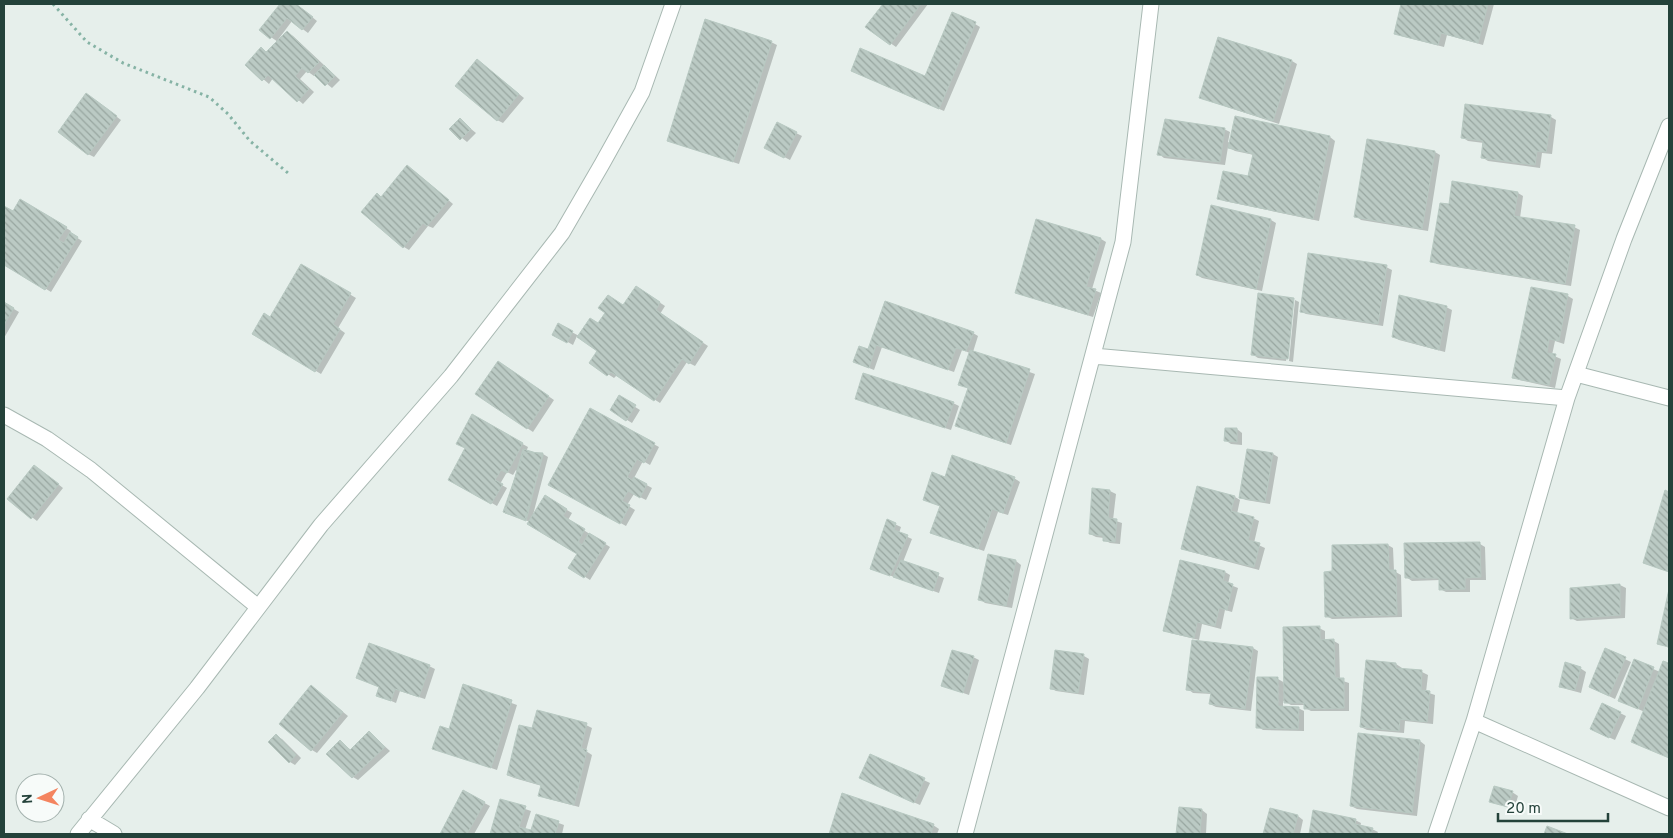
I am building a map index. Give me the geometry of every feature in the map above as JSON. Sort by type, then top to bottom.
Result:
[{"type":"street","points":[[78,834],[197,688],[321,524],[451,376],[562,233],[642,92],[673,4]]},
{"type":"street","points":[[965,834],[1123,242],[1151,4]]},
{"type":"street","points":[[1436,834],[1474,721],[1567,398],[1624,239],[1669,126]]},
{"type":"street","points":[[1093,356],[1567,398]]},
{"type":"street","points":[[1576,374],[1669,398]]},
{"type":"street","points":[[4,414],[48,438],[91,470],[258,607]]},
{"type":"street","points":[[1474,721],[1669,808]]},
{"type":"street","points":[[89,819],[114,834]]},
{"type":"path","points":[[53,4],[87,42],[123,63],[209,97],[228,114],[250,141],[288,173]]},
{"type":"building","points":[[280,4],[296,4],[313,17],[302,30],[287,18],[270,39],[259,30]]},
{"type":"building","points":[[883,4],[921,4],[890,45],[865,27]]},
{"type":"building","points":[[1401,4],[1488,4],[1478,43],[1441,33],[1438,45],[1394,34]]},
{"type":"building","points":[[952,12],[976,22],[939,109],[851,71],[860,48],[925,76]]},
{"type":"building","points":[[705,19],[772,41],[733,162],[667,141]]},
{"type":"building","points":[[287,31],[319,62],[308,73],[302,68],[295,76],[309,89],[297,102],[268,75],[262,81],[245,65],[261,47],[266,52]]},
{"type":"building","points":[[1218,37],[1292,60],[1273,121],[1199,98]]},
{"type":"building","points":[[477,59],[519,94],[497,121],[455,86]]},
{"type":"building","points":[[324,65],[335,76],[325,86],[314,75]]},
{"type":"building","points":[[86,93],[117,116],[88,155],[58,132]]},
{"type":"building","points":[[1465,104],[1551,115],[1546,152],[1537,151],[1535,165],[1481,158],[1483,141],[1461,138]]},
{"type":"building","points":[[1235,116],[1330,136],[1313,219],[1217,199],[1223,171],[1248,176],[1253,154],[1228,148]]},
{"type":"building","points":[[460,118],[471,129],[460,140],[449,129]]},
{"type":"building","points":[[1165,119],[1225,128],[1220,162],[1157,155]]},
{"type":"building","points":[[777,122],[797,132],[784,158],[764,148]]},
{"type":"building","points":[[1367,139],[1435,151],[1422,229],[1354,217]]},
{"type":"building","points":[[407,165],[449,200],[427,226],[423,223],[403,248],[361,212],[377,193],[381,197]]},
{"type":"building","points":[[1452,181],[1518,192],[1514,216],[1575,225],[1565,284],[1430,262],[1440,203],[1449,204]]},
{"type":"building","points":[[20,199],[67,227],[58,240],[64,243],[70,232],[78,237],[45,290],[4,265],[4,206],[13,211]]},
{"type":"building","points":[[1211,205],[1271,219],[1256,289],[1196,275]]},
{"type":"building","points":[[1036,219],[1101,238],[1086,287],[1096,289],[1088,315],[1015,293]]},
{"type":"building","points":[[1308,253],[1387,265],[1378,324],[1300,312]]},
{"type":"building","points":[[301,264],[351,293],[333,324],[340,329],[315,372],[252,334],[264,313],[270,317]]},
{"type":"building","points":[[636,286],[660,302],[656,310],[703,342],[689,364],[682,359],[654,401],[611,372],[607,376],[589,363],[597,351],[577,337],[590,318],[598,323],[605,313],[598,308],[608,295],[623,305]]},
{"type":"building","points":[[1531,287],[1568,294],[1559,341],[1549,339],[1547,353],[1556,354],[1549,385],[1512,378]]},
{"type":"building","points":[[1258,293],[1294,298],[1288,359],[1251,355]]},
{"type":"building","points":[[1399,295],[1447,306],[1439,350],[1392,337]]},
{"type":"building","points":[[885,301],[974,332],[966,351],[956,348],[948,370],[876,345],[869,368],[853,362],[859,346],[868,349]]},
{"type":"building","points":[[4,302],[14,308],[4,325]]},
{"type":"building","points":[[558,323],[573,331],[567,343],[552,335]]},
{"type":"building","points":[[970,350],[1030,369],[1006,443],[955,426],[968,388],[958,385]]},
{"type":"building","points":[[498,361],[549,396],[527,429],[475,394]]},
{"type":"building","points":[[863,373],[954,402],[945,428],[855,399]]},
{"type":"building","points":[[619,395],[636,405],[626,421],[610,410]]},
{"type":"building","points":[[590,408],[655,443],[644,463],[637,459],[627,477],[632,480],[634,477],[647,484],[640,498],[628,491],[622,501],[630,505],[620,524],[548,485]]},
{"type":"building","points":[[472,414],[523,443],[507,473],[501,470],[495,480],[503,484],[491,504],[448,480],[465,448],[456,444]]},
{"type":"building","points":[[1225,428],[1237,428],[1237,442],[1224,441]]},
{"type":"building","points":[[523,449],[543,455],[525,519],[505,513]]},
{"type":"building","points":[[1247,449],[1273,453],[1265,502],[1239,498]]},
{"type":"building","points":[[524,452],[543,453],[526,521],[503,512]]},
{"type":"building","points":[[952,455],[1015,477],[1003,513],[992,509],[978,549],[930,533],[940,506],[923,500],[932,472],[945,477]]},
{"type":"building","points":[[34,465],[59,484],[31,519],[7,499]]},
{"type":"building","points":[[1197,486],[1235,496],[1231,511],[1254,517],[1248,540],[1260,543],[1254,567],[1181,549]]},
{"type":"building","points":[[1092,488],[1110,490],[1108,518],[1117,519],[1115,542],[1103,541],[1103,536],[1089,534]]},
{"type":"building","points":[[1665,490],[1669,492],[1669,572],[1643,563]]},
{"type":"building","points":[[545,495],[567,509],[563,516],[585,529],[578,542],[582,545],[589,533],[606,543],[584,578],[568,568],[577,554],[527,524]]},
{"type":"building","points":[[887,519],[896,523],[894,530],[908,535],[890,576],[870,569]]},
{"type":"building","points":[[1480,542],[1481,577],[1465,578],[1465,589],[1439,590],[1439,578],[1405,578],[1404,543]]},
{"type":"building","points":[[1388,544],[1389,570],[1396,570],[1397,615],[1325,617],[1324,572],[1332,571],[1332,545]]},
{"type":"building","points":[[988,554],[1016,560],[1006,606],[978,600]]},
{"type":"building","points":[[901,560],[939,573],[933,591],[893,577]]},
{"type":"building","points":[[1180,560],[1225,571],[1223,581],[1233,584],[1227,610],[1219,608],[1215,626],[1197,622],[1194,638],[1163,631]]},
{"type":"building","points":[[1620,584],[1620,615],[1570,619],[1570,588]]},
{"type":"building","points":[[1669,589],[1669,647],[1657,644]]},
{"type":"building","points":[[1320,626],[1320,640],[1334,639],[1335,678],[1344,678],[1344,708],[1304,709],[1304,703],[1284,703],[1283,627]]},
{"type":"building","points":[[1192,640],[1253,647],[1245,709],[1209,704],[1211,693],[1186,690]]},
{"type":"building","points":[[369,643],[430,665],[419,697],[395,689],[391,701],[376,696],[379,687],[356,678]]},
{"type":"building","points":[[1605,648],[1626,657],[1609,696],[1589,687]]},
{"type":"building","points":[[952,650],[974,656],[963,693],[941,686]]},
{"type":"building","points":[[1055,650],[1084,654],[1078,693],[1050,689]]},
{"type":"building","points":[[1634,659],[1654,667],[1638,709],[1618,701]]},
{"type":"building","points":[[1366,660],[1396,663],[1396,668],[1422,670],[1421,690],[1430,691],[1427,722],[1400,719],[1399,731],[1360,727]]},
{"type":"building","points":[[1663,661],[1669,663],[1669,758],[1631,742]]},
{"type":"building","points":[[1565,662],[1581,667],[1575,690],[1559,687]]},
{"type":"building","points":[[1257,677],[1278,677],[1278,706],[1299,707],[1298,729],[1256,728]]},
{"type":"building","points":[[463,684],[512,700],[491,768],[432,749],[440,726],[449,729]]},
{"type":"building","points":[[311,685],[343,712],[311,751],[279,724]]},
{"type":"building","points":[[1602,703],[1621,712],[1609,738],[1590,729]]},
{"type":"building","points":[[537,710],[587,723],[581,748],[587,750],[574,805],[538,796],[541,785],[507,775],[519,725],[532,728]]},
{"type":"building","points":[[369,731],[385,747],[352,778],[326,754],[340,740],[350,750]]},
{"type":"building","points":[[1358,733],[1420,740],[1412,813],[1350,806]]},
{"type":"building","points":[[276,734],[296,755],[289,763],[268,742]]},
{"type":"building","points":[[870,754],[925,778],[914,803],[859,778]]},
{"type":"building","points":[[1494,786],[1513,791],[1508,807],[1489,802]]},
{"type":"building","points":[[463,790],[485,802],[467,834],[440,834]]},
{"type":"building","points":[[842,793],[934,824],[931,834],[829,834]]},
{"type":"building","points":[[500,799],[526,806],[519,827],[531,830],[536,814],[559,821],[555,834],[490,834]]},
{"type":"building","points":[[1179,807],[1202,809],[1200,834],[1176,834]]},
{"type":"building","points":[[1270,808],[1298,815],[1293,834],[1263,834]]},
{"type":"building","points":[[1313,810],[1356,819],[1355,824],[1373,828],[1371,834],[1309,834]]},
{"type":"building","points":[[1547,826],[1568,834],[1544,834]]}]
